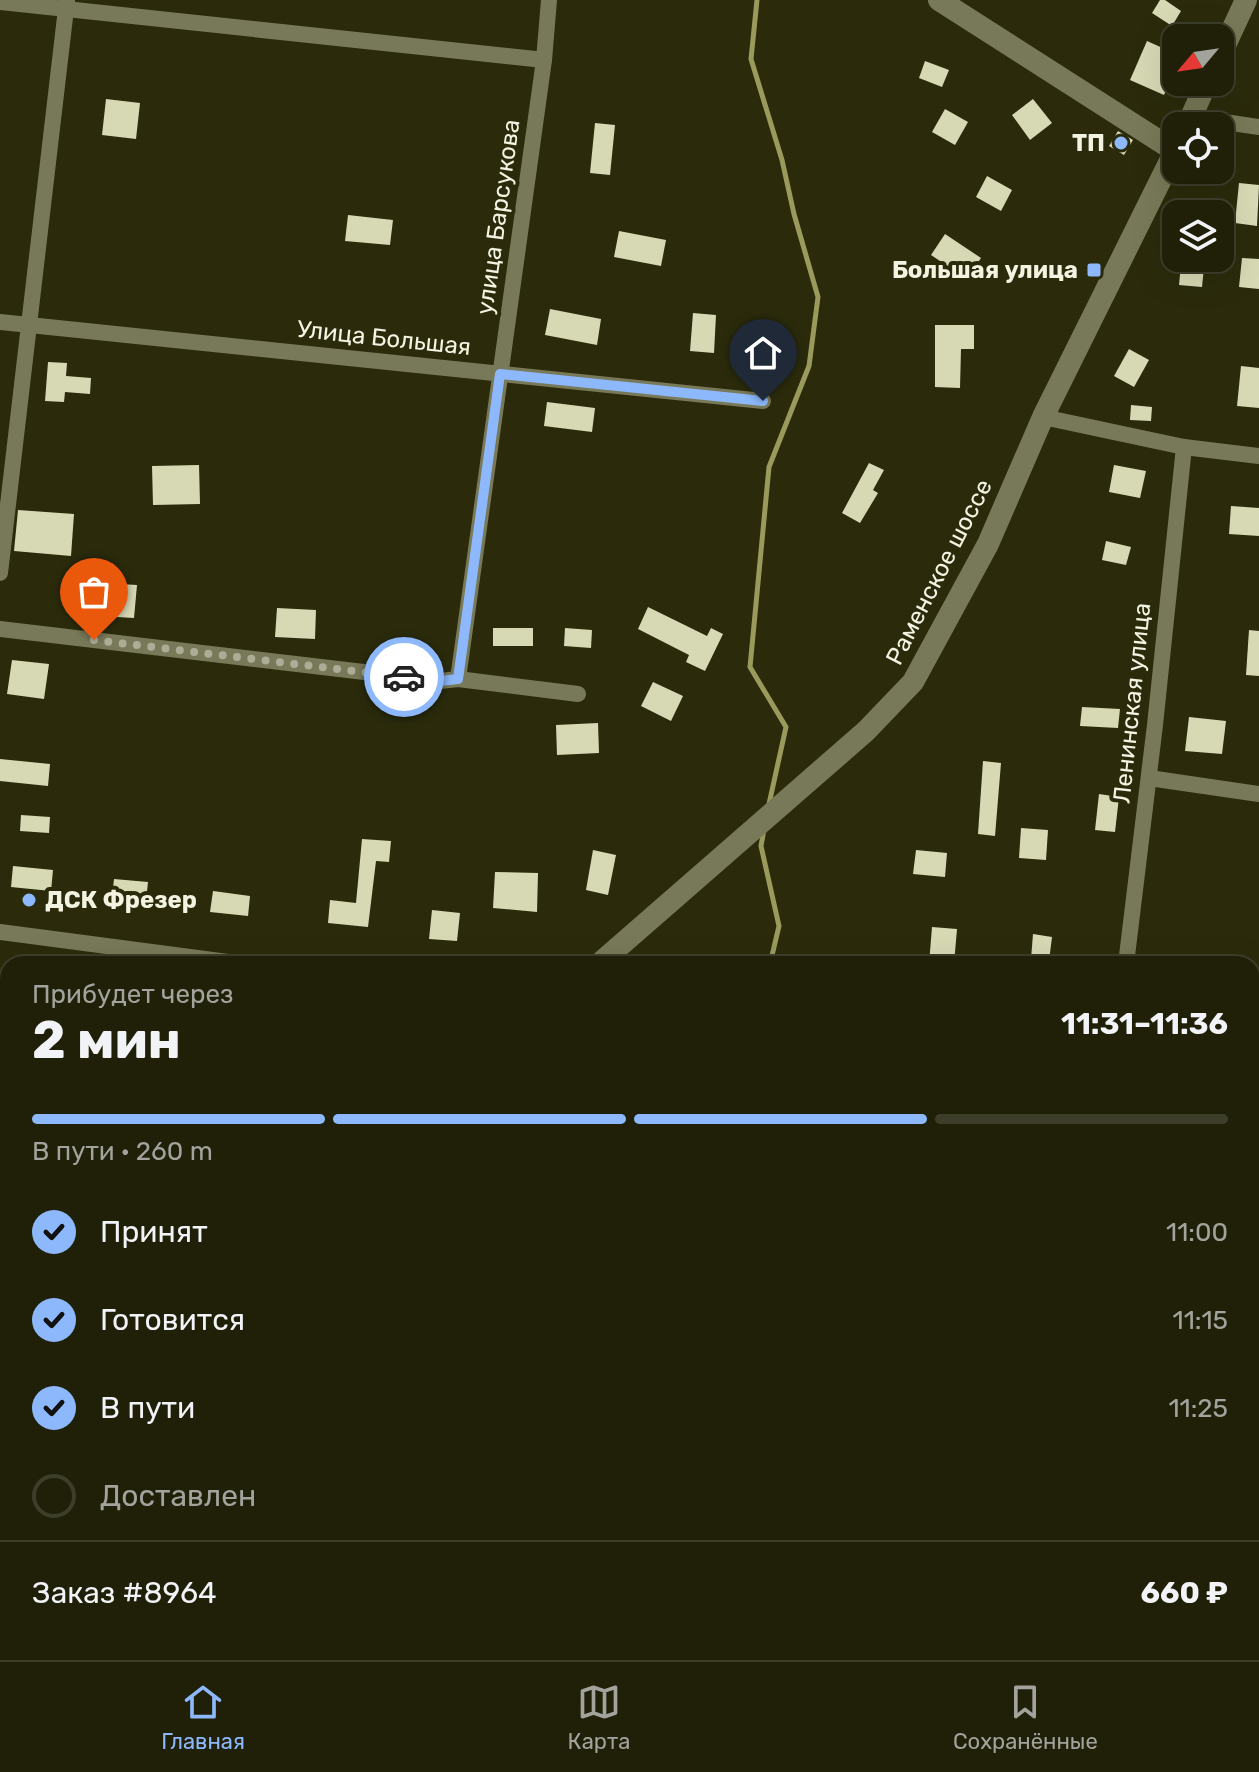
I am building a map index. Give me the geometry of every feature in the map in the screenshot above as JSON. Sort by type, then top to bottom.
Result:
[{"type":"main road","points":[[939,0],[1162,141]]},
{"type":"main road","points":[[1234,26],[1246,0]]},
{"type":"main road","name":"Раменское шоссе","points":[[608,956],[866,731],[913,682],[988,544],[1043,417],[1162,178]]},
{"type":"street","name":"улица Барсукова","points":[[458,679],[544,60],[549,0]]},
{"type":"street","points":[[0,2],[66,4],[544,60]]},
{"type":"street","points":[[0,573],[66,4]]},
{"type":"street","points":[[1234,125],[1259,127]]},
{"type":"street","name":"Улица Большая","points":[[0,322],[763,401]]},
{"type":"street","points":[[1043,417],[1184,447],[1259,456]]},
{"type":"street","name":"Ленинская улица","points":[[1127,956],[1184,447]]},
{"type":"street","points":[[0,629],[440,681],[458,679],[578,694]]},
{"type":"street","points":[[1149,778],[1259,794]]},
{"type":"street","points":[[0,932],[182,956]]},
{"type":"building","points":[[1160,0],[1181,11],[1173,24],[1152,13]]},
{"type":"building","points":[[1147,41],[1162,48],[1162,94],[1130,80]]},
{"type":"building","points":[[925,61],[949,70],[942,87],[919,78]]},
{"type":"building","points":[[106,99],[140,103],[136,139],[102,135]]},
{"type":"building","points":[[1033,99],[1052,123],[1030,140],[1012,115]]},
{"type":"building","points":[[945,109],[968,122],[955,145],[932,132]]},
{"type":"building","points":[[595,123],[615,125],[610,175],[590,173]]},
{"type":"building","name":"ТП","points":[[1118,131],[1133,140],[1124,155],[1109,146]]},
{"type":"building","points":[[987,176],[1012,190],[1001,211],[976,197]]},
{"type":"building","points":[[1239,183],[1259,185],[1257,226],[1235,223]]},
{"type":"building","points":[[348,215],[393,220],[390,245],[345,241]]},
{"type":"building","points":[[619,231],[666,240],[661,266],[614,257]]},
{"type":"building","points":[[945,234],[981,258],[967,279],[931,255]]},
{"type":"building","points":[[1242,258],[1259,259],[1259,289],[1239,287]]},
{"type":"building","points":[[1180,272],[1204,272],[1202,287],[1179,285]]},
{"type":"building","points":[[550,309],[601,319],[597,345],[545,335]]},
{"type":"building","points":[[693,313],[716,315],[714,353],[690,351]]},
{"type":"building","points":[[935,325],[974,325],[974,349],[961,349],[960,388],[935,387]]},
{"type":"building","points":[[761,332],[782,335],[774,386],[753,382]]},
{"type":"building","points":[[1129,349],[1149,360],[1134,387],[1114,376]]},
{"type":"building","points":[[48,362],[67,363],[66,376],[91,378],[90,394],[65,392],[64,402],[45,401]]},
{"type":"building","points":[[1241,366],[1259,368],[1259,408],[1237,406]]},
{"type":"building","points":[[547,402],[595,408],[592,432],[544,426]]},
{"type":"building","points":[[1131,405],[1152,407],[1151,421],[1130,420]]},
{"type":"building","points":[[869,463],[884,470],[873,490],[878,493],[860,523],[842,513]]},
{"type":"building","points":[[199,465],[200,504],[153,505],[152,466]]},
{"type":"building","points":[[1114,465],[1146,471],[1140,498],[1109,492]]},
{"type":"building","points":[[1231,506],[1259,508],[1259,536],[1229,534]]},
{"type":"building","points":[[18,510],[74,514],[71,556],[14,551]]},
{"type":"building","points":[[1106,541],[1131,547],[1126,565],[1102,560]]},
{"type":"building","points":[[103,583],[137,585],[134,618],[100,616]]},
{"type":"building","points":[[648,607],[707,636],[711,628],[723,634],[705,671],[686,662],[689,655],[638,629]]},
{"type":"building","points":[[277,608],[316,610],[315,639],[275,637]]},
{"type":"building","points":[[493,628],[533,628],[533,646],[493,646]]},
{"type":"building","points":[[565,628],[592,630],[591,648],[564,646]]},
{"type":"building","points":[[1249,630],[1259,631],[1259,676],[1246,675]]},
{"type":"building","points":[[12,660],[49,664],[44,699],[7,694]]},
{"type":"building","points":[[653,682],[683,696],[671,721],[641,706]]},
{"type":"building","points":[[1082,707],[1120,709],[1118,728],[1080,726]]},
{"type":"building","points":[[1189,717],[1226,721],[1222,754],[1185,751]]},
{"type":"building","points":[[598,723],[599,753],[557,755],[556,725]]},
{"type":"building","points":[[0,759],[50,764],[48,786],[0,781]]},
{"type":"building","points":[[983,761],[1001,763],[995,836],[978,834]]},
{"type":"building","points":[[1099,794],[1119,797],[1115,832],[1095,830]]},
{"type":"building","points":[[21,815],[50,817],[49,833],[20,831]]},
{"type":"building","points":[[1021,828],[1048,830],[1046,860],[1019,858]]},
{"type":"building","points":[[362,839],[391,841],[389,862],[376,861],[368,927],[328,923],[330,900],[356,903]]},
{"type":"building","points":[[593,850],[616,855],[608,895],[586,890]]},
{"type":"building","points":[[916,850],[947,853],[945,877],[913,874]]},
{"type":"building","points":[[13,866],[53,870],[51,891],[11,887]]},
{"type":"building","points":[[495,872],[538,873],[537,912],[493,908]]},
{"type":"building","points":[[114,879],[148,882],[146,901],[112,897]]},
{"type":"building","points":[[213,891],[250,896],[248,916],[210,912]]},
{"type":"building","points":[[432,910],[460,913],[457,941],[429,939]]},
{"type":"building","points":[[932,927],[957,929],[955,956],[930,956]]},
{"type":"building","points":[[1033,934],[1052,937],[1050,956],[1031,956]]},
{"type":"waterway","points":[[757,0],[751,59],[782,160],[818,297],[809,366],[769,467],[750,667],[786,727],[769,804]]},
{"type":"waterway","points":[[764,829],[761,846],[779,926],[772,956]]},
{"type":"way so far","points":[[94,640],[404,677]]},
{"type":"place","name":"ТП","points":[[1121,143]]},
{"type":"place","name":"Большая улица","points":[[1094,270]]},
{"type":"place","name":"ДСК Фрезер","points":[[29,900]]},
{"type":"route","points":[[404,677],[440,681],[458,679],[500,374],[763,401]]}]
